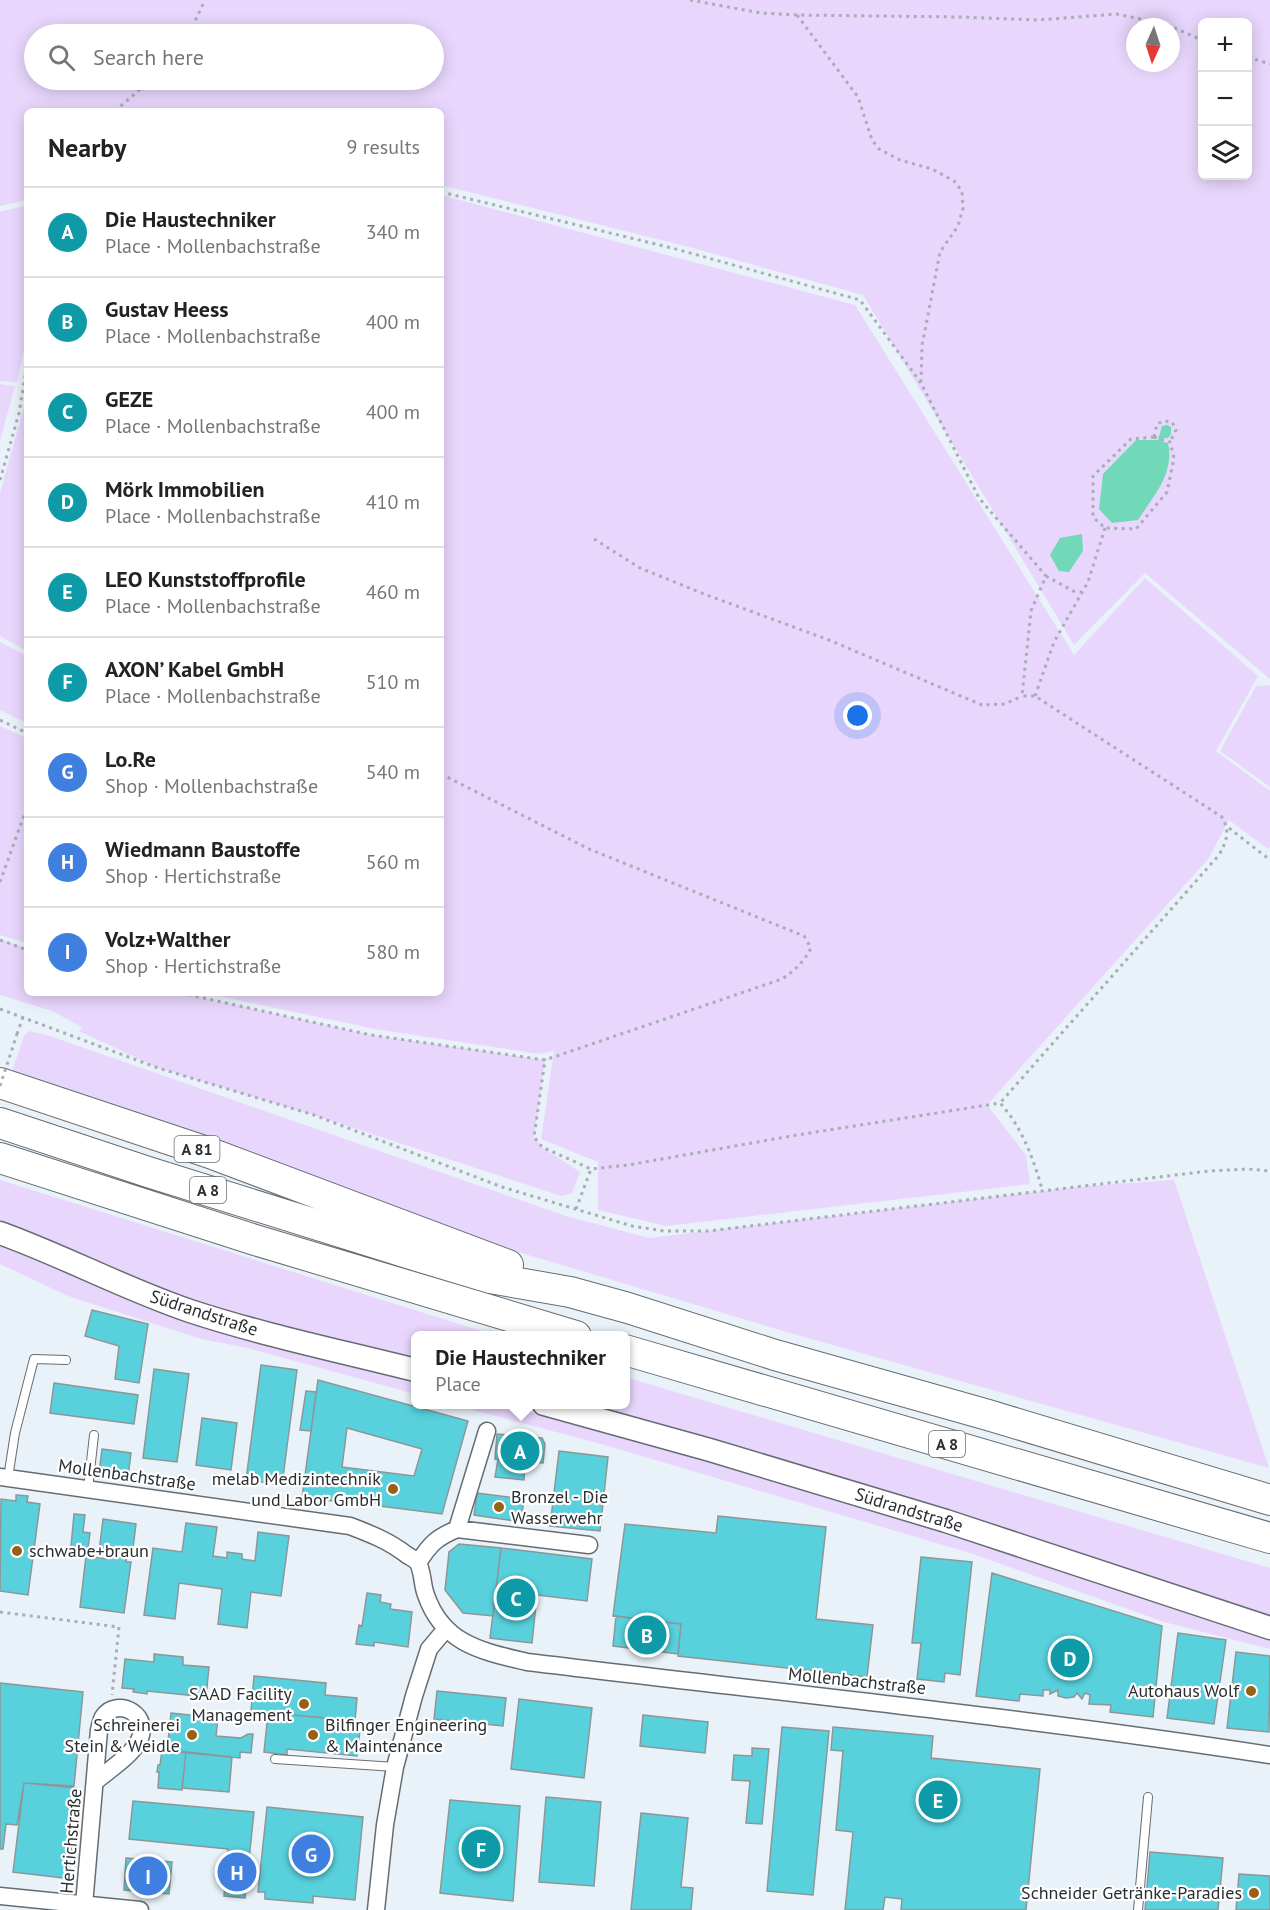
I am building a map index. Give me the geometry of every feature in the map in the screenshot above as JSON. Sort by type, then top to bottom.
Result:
[{"type":"highway","name":"A 81","points":[[0,1084],[210,1153],[484,1255],[570,1292]]},
{"type":"highway","name":"A 8","points":[[0,1123],[148,1172],[490,1278],[570,1292],[775,1355],[988,1415],[1270,1500]]},
{"type":"highway","name":"A 8","points":[[0,1158],[255,1240],[562,1331]]},
{"type":"highway","name":"A 8","points":[[630,1351],[1270,1538]]},
{"type":"main road","name":"Südrandstraße","points":[[0,1233],[189,1311],[235,1325],[411,1369]]},
{"type":"main road","name":"Südrandstraße","points":[[562,1409],[710,1450],[946,1521],[1270,1628]]},
{"type":"street","points":[[457,1529],[488,1431]]},
{"type":"street","name":"Mollenbachstraße","points":[[4,1478],[350,1526],[392,1542],[418,1563],[426,1594],[435,1616],[446,1630],[458,1639],[495,1654],[527,1662],[780,1693],[964,1712],[1270,1755]]},
{"type":"street","points":[[418,1563],[435,1540],[457,1529],[589,1545]]},
{"type":"street","points":[[376,1910],[385,1825],[395,1767],[429,1649],[446,1630]]},
{"type":"street","name":"Hertichstraße","points":[[84,1905],[99,1730],[103,1717],[110,1712],[121,1709],[135,1712],[142,1721],[142,1734],[137,1745],[96,1781]]},
{"type":"street","name":"Hertichstraße","points":[[0,1896],[66,1907],[84,1905],[140,1910]]},
{"type":"lane","points":[[4,1478],[34,1359],[66,1360]]},
{"type":"lane","points":[[88,1489],[94,1435]]},
{"type":"lane","points":[[275,1759],[395,1767]]},
{"type":"lane","points":[[1138,1910],[1148,1797]]},
{"type":"path","points":[[193,24],[204,0]]},
{"type":"path","points":[[690,0],[760,13],[797,15],[1039,20],[1116,14],[1165,24],[1198,38]]},
{"type":"path","points":[[797,15],[858,97],[872,140],[879,149],[900,160],[932,169],[954,181],[962,191],[963,208],[958,226],[940,252],[922,346],[921,383]]},
{"type":"path","points":[[1252,58],[1270,64]]},
{"type":"path","points":[[118,108],[139,90]]},
{"type":"path","points":[[444,193],[672,248],[860,300],[921,383],[979,498],[1046,576],[1073,591],[1081,592]]},
{"type":"path","points":[[0,480],[19,413],[24,383]]},
{"type":"path","points":[[1158,439],[1157,424],[1163,421],[1172,422],[1176,430],[1170,442],[1174,458],[1167,492],[1136,529],[1105,528],[1093,518],[1093,476],[1131,439],[1158,439],[1170,442]]},
{"type":"path","points":[[1035,696],[1054,642],[1088,582],[1105,528]]},
{"type":"path","points":[[594,539],[640,568],[829,640],[982,705],[1005,704],[1022,696],[1035,696],[1222,817],[1228,828],[1270,860]]},
{"type":"path","points":[[1022,696],[1031,611],[1046,576]]},
{"type":"path","points":[[0,720],[24,732]]},
{"type":"path","points":[[195,996],[371,1035],[545,1060],[782,979],[797,968],[811,948],[804,936],[589,849],[444,776]]},
{"type":"path","points":[[0,882],[24,815]]},
{"type":"path","points":[[545,1060],[534,1137],[542,1147],[591,1169],[628,1166],[797,1135],[1000,1103],[1219,855],[1226,844],[1228,828]]},
{"type":"path","points":[[0,940],[24,950]]},
{"type":"path","points":[[0,1009],[158,1068],[314,1115],[502,1187],[632,1226],[664,1231],[708,1231],[1209,1171],[1248,1169],[1270,1171]]},
{"type":"path","points":[[0,1084],[23,1017]]},
{"type":"path","points":[[1000,1103],[1012,1116],[1033,1157],[1043,1190]]},
{"type":"path","points":[[576,1209],[591,1169]]},
{"type":"path","points":[[0,1612],[119,1627],[110,1712]]},
{"type":"shaded area","points":[[0,0],[1270,0],[1270,679],[1145,573],[1074,645],[863,295],[689,247],[444,186],[444,108],[24,108],[24,201],[0,206]]},
{"type":"shaded area","points":[[444,196],[855,305],[1074,655],[1145,578],[1258,676],[1216,751],[1270,791],[1270,846],[1268,849],[1229,820],[1209,858],[987,1105],[1026,1155],[1030,1184],[666,1226],[598,1210],[598,1162],[541,1139],[554,1051],[539,1054],[375,1029],[218,996],[444,996]]},
{"type":"shaded area","points":[[24,206],[24,350],[17,382],[0,381],[0,212]]},
{"type":"shaded area","points":[[0,384],[15,386],[0,441]]},
{"type":"shaded area","points":[[24,407],[24,649],[0,636],[0,493]]},
{"type":"shaded area","points":[[1162,426],[1171,427],[1171,434],[1161,441],[1168,443],[1168,464],[1166,474],[1156,493],[1138,520],[1112,523],[1099,509],[1103,474],[1136,440],[1158,440]]},
{"type":"shaded area","points":[[1082,534],[1083,551],[1069,572],[1059,571],[1050,555],[1060,538]]},
{"type":"shaded area","points":[[0,642],[24,654],[24,722],[0,710]]},
{"type":"shaded area","points":[[1270,685],[1270,787],[1220,751],[1256,686]]},
{"type":"shaded area","points":[[0,726],[24,737],[24,942],[0,935]]},
{"type":"shaded area","points":[[0,939],[24,947],[24,996],[195,996],[371,1035],[545,1060],[534,1137],[542,1147],[580,1172],[572,1193],[561,1196],[314,1115],[158,1068],[79,1031],[82,1027],[52,1011],[0,995]]},
{"type":"shaded area","points":[[29,1031],[47,1035],[566,1216],[649,1238],[1086,1186],[1174,1180],[1269,1468],[783,1331],[458,1234],[11,1074],[24,1036]]},
{"type":"shaded area","points":[[0,1180],[481,1331],[411,1331],[411,1362],[203,1306],[119,1274],[0,1222]]},
{"type":"shaded area","points":[[0,1246],[158,1310],[411,1380],[411,1393],[248,1348],[201,1339],[68,1296],[0,1264]]},
{"type":"shaded area","points":[[630,1378],[1270,1568],[1270,1619],[586,1409],[630,1409]]},
{"type":"shaded area","points":[[469,1409],[521,1409],[742,1470],[1270,1636],[1270,1649],[1164,1622],[970,1553],[601,1444]]},
{"type":"building","points":[[92,1310],[148,1324],[139,1383],[115,1379],[119,1346],[85,1336]]},
{"type":"building","points":[[261,1365],[297,1370],[282,1485],[246,1480]]},
{"type":"building","points":[[154,1369],[189,1374],[177,1462],[143,1458]]},
{"type":"building","points":[[318,1380],[411,1405],[411,1409],[424,1409],[468,1421],[442,1514],[380,1506],[380,1503],[364,1501],[364,1505],[302,1497]],"holes":[[[347,1428],[422,1449],[414,1476],[342,1467]]]},
{"type":"building","points":[[54,1383],[138,1395],[134,1424],[50,1413]]},
{"type":"building","points":[[306,1391],[316,1392],[311,1431],[300,1430]]},
{"type":"building","points":[[202,1418],[237,1423],[231,1470],[196,1465]]},
{"type":"building","points":[[497,1434],[542,1438],[545,1444],[543,1463],[495,1459]]},
{"type":"building","points":[[102,1449],[131,1453],[128,1477],[99,1473]]},
{"type":"building","points":[[559,1451],[608,1457],[600,1531],[550,1526]]},
{"type":"building","points":[[498,1459],[525,1462],[524,1480],[495,1477]]},
{"type":"building","name":"Bronzel - Die Wasserwehr","points":[[477,1493],[524,1499],[521,1522],[474,1515]]},
{"type":"building","name":"schwabe+braun","points":[[16,1495],[28,1496],[27,1502],[40,1504],[28,1595],[0,1591],[1,1499],[16,1501]]},
{"type":"building","points":[[74,1514],[85,1515],[83,1532],[90,1533],[88,1548],[71,1546]]},
{"type":"building","points":[[718,1516],[826,1527],[816,1619],[873,1625],[867,1677],[678,1656],[681,1624],[613,1616],[625,1524],[716,1533]]},
{"type":"building","points":[[103,1519],[136,1524],[132,1556],[127,1556],[126,1562],[131,1562],[124,1613],[80,1607],[86,1556],[107,1559],[107,1553],[99,1552]]},
{"type":"building","points":[[186,1523],[217,1527],[213,1556],[227,1558],[227,1552],[242,1554],[242,1559],[255,1561],[258,1532],[289,1536],[281,1596],[251,1592],[247,1628],[218,1624],[222,1589],[179,1583],[175,1619],[144,1615],[153,1548],[182,1552]]},
{"type":"building","points":[[459,1544],[501,1548],[493,1616],[463,1613],[445,1590],[449,1552]]},
{"type":"building","points":[[501,1548],[592,1559],[587,1601],[537,1595],[532,1643],[490,1638]]},
{"type":"building","points":[[921,1557],[972,1562],[960,1675],[945,1673],[944,1682],[917,1679],[921,1643],[912,1643]]},
{"type":"building","points":[[992,1573],[1162,1626],[1153,1717],[1110,1712],[1111,1705],[1089,1704],[1090,1695],[1085,1693],[1082,1699],[1077,1693],[1074,1697],[1066,1698],[1058,1696],[1058,1690],[1050,1694],[1050,1690],[1043,1690],[1043,1696],[1020,1694],[1019,1701],[976,1696]]},
{"type":"building","points":[[367,1593],[381,1595],[380,1602],[391,1604],[390,1609],[412,1612],[408,1647],[374,1642],[374,1646],[356,1644],[359,1625],[362,1626]]},
{"type":"building","points":[[616,1616],[681,1624],[678,1654],[613,1646]]},
{"type":"building","points":[[1178,1633],[1226,1640],[1214,1724],[1167,1718]]},
{"type":"building","name":"Autohaus Wolf","points":[[1236,1652],[1270,1656],[1269,1732],[1227,1728]]},
{"type":"building","points":[[154,1654],[183,1657],[183,1665],[209,1667],[206,1697],[147,1691],[147,1694],[133,1692],[134,1689],[122,1688],[125,1659],[154,1662]]},
{"type":"building","name":"SAAD Facility Management","points":[[254,1676],[326,1683],[325,1695],[357,1698],[355,1721],[251,1711]]},
{"type":"building","points":[[0,1683],[83,1692],[74,1786],[24,1783],[17,1825],[6,1824],[3,1849],[0,1849]]},
{"type":"building","points":[[437,1691],[506,1698],[503,1726],[434,1719]]},
{"type":"building","points":[[519,1699],[592,1708],[584,1778],[511,1769]]},
{"type":"building","name":"Schreinerei Stein & Weidle","points":[[171,1713],[218,1718],[216,1736],[241,1738],[253,1734],[251,1753],[240,1752],[240,1758],[167,1751]]},
{"type":"building","name":"Bilfinger Engineering & Maintenance","points":[[268,1713],[361,1721],[357,1756],[287,1749],[287,1755],[264,1752]]},
{"type":"building","points":[[643,1715],[708,1722],[705,1753],[640,1746]]},
{"type":"building","points":[[782,1727],[829,1731],[813,1895],[767,1891]]},
{"type":"building","points":[[833,1727],[933,1736],[931,1758],[1040,1769],[1026,1910],[901,1910],[902,1899],[885,1897],[883,1910],[845,1910],[853,1832],[836,1830],[843,1751],[831,1750]]},
{"type":"building","points":[[752,1748],[769,1749],[762,1824],[746,1823],[750,1781],[732,1780],[734,1755],[752,1756]]},
{"type":"building","points":[[162,1750],[186,1752],[182,1790],[158,1788],[159,1772],[157,1772]]},
{"type":"building","points":[[186,1752],[232,1757],[229,1792],[182,1788]]},
{"type":"building","points":[[24,1783],[77,1788],[69,1872],[63,1878],[13,1872]]},
{"type":"building","points":[[546,1797],[601,1802],[594,1886],[539,1882]]},
{"type":"building","points":[[450,1800],[520,1806],[513,1901],[440,1893]]},
{"type":"building","points":[[133,1801],[254,1812],[245,1898],[224,1896],[228,1849],[129,1839]]},
{"type":"building","points":[[267,1807],[363,1817],[355,1900],[313,1896],[313,1903],[265,1899],[265,1892],[258,1892]]},
{"type":"building","points":[[641,1813],[688,1818],[681,1887],[693,1888],[691,1910],[631,1910]]},
{"type":"building","points":[[1150,1852],[1223,1858],[1218,1910],[1145,1910]]},
{"type":"building","points":[[126,1858],[172,1862],[169,1894],[124,1890]]},
{"type":"building","name":"Schneider Getränke-Paradies","points":[[1239,1874],[1270,1876],[1270,1910],[1236,1910]]},
{"type":"place","name":"Die Haustechniker","points":[[520,1451]]},
{"type":"place","name":"melab Medizintechnik und Labor GmbH","points":[[393,1489]]},
{"type":"place","name":"Bronzel - Die Wasserwehr","points":[[499,1507]]},
{"type":"place","name":"schwabe+braun","points":[[17,1551]]},
{"type":"place","name":"GEZE","points":[[516,1598]]},
{"type":"place","name":"Gustav Heess","points":[[647,1635]]},
{"type":"place","name":"Mörk Immobilien","points":[[1070,1658]]},
{"type":"place","name":"Autohaus Wolf","points":[[1251,1691]]},
{"type":"place","name":"SAAD Facility Management","points":[[304,1704]]},
{"type":"place","name":"Schreinerei Stein & Weidle","points":[[192,1735]]},
{"type":"place","name":"Bilfinger Engineering & Maintenance","points":[[313,1735]]},
{"type":"place","name":"LEO Kunststoffprofile","points":[[938,1800]]},
{"type":"place","name":"AXON’ Kabel GmbH","points":[[481,1849]]},
{"type":"place","name":"Lo.Re","points":[[311,1854]]},
{"type":"place","name":"Wiedmann Baustoffe","points":[[237,1872]]},
{"type":"place","name":"Volz+Walther","points":[[148,1876]]},
{"type":"place","name":"Schneider Getränke-Paradies","points":[[1254,1893]]}]
